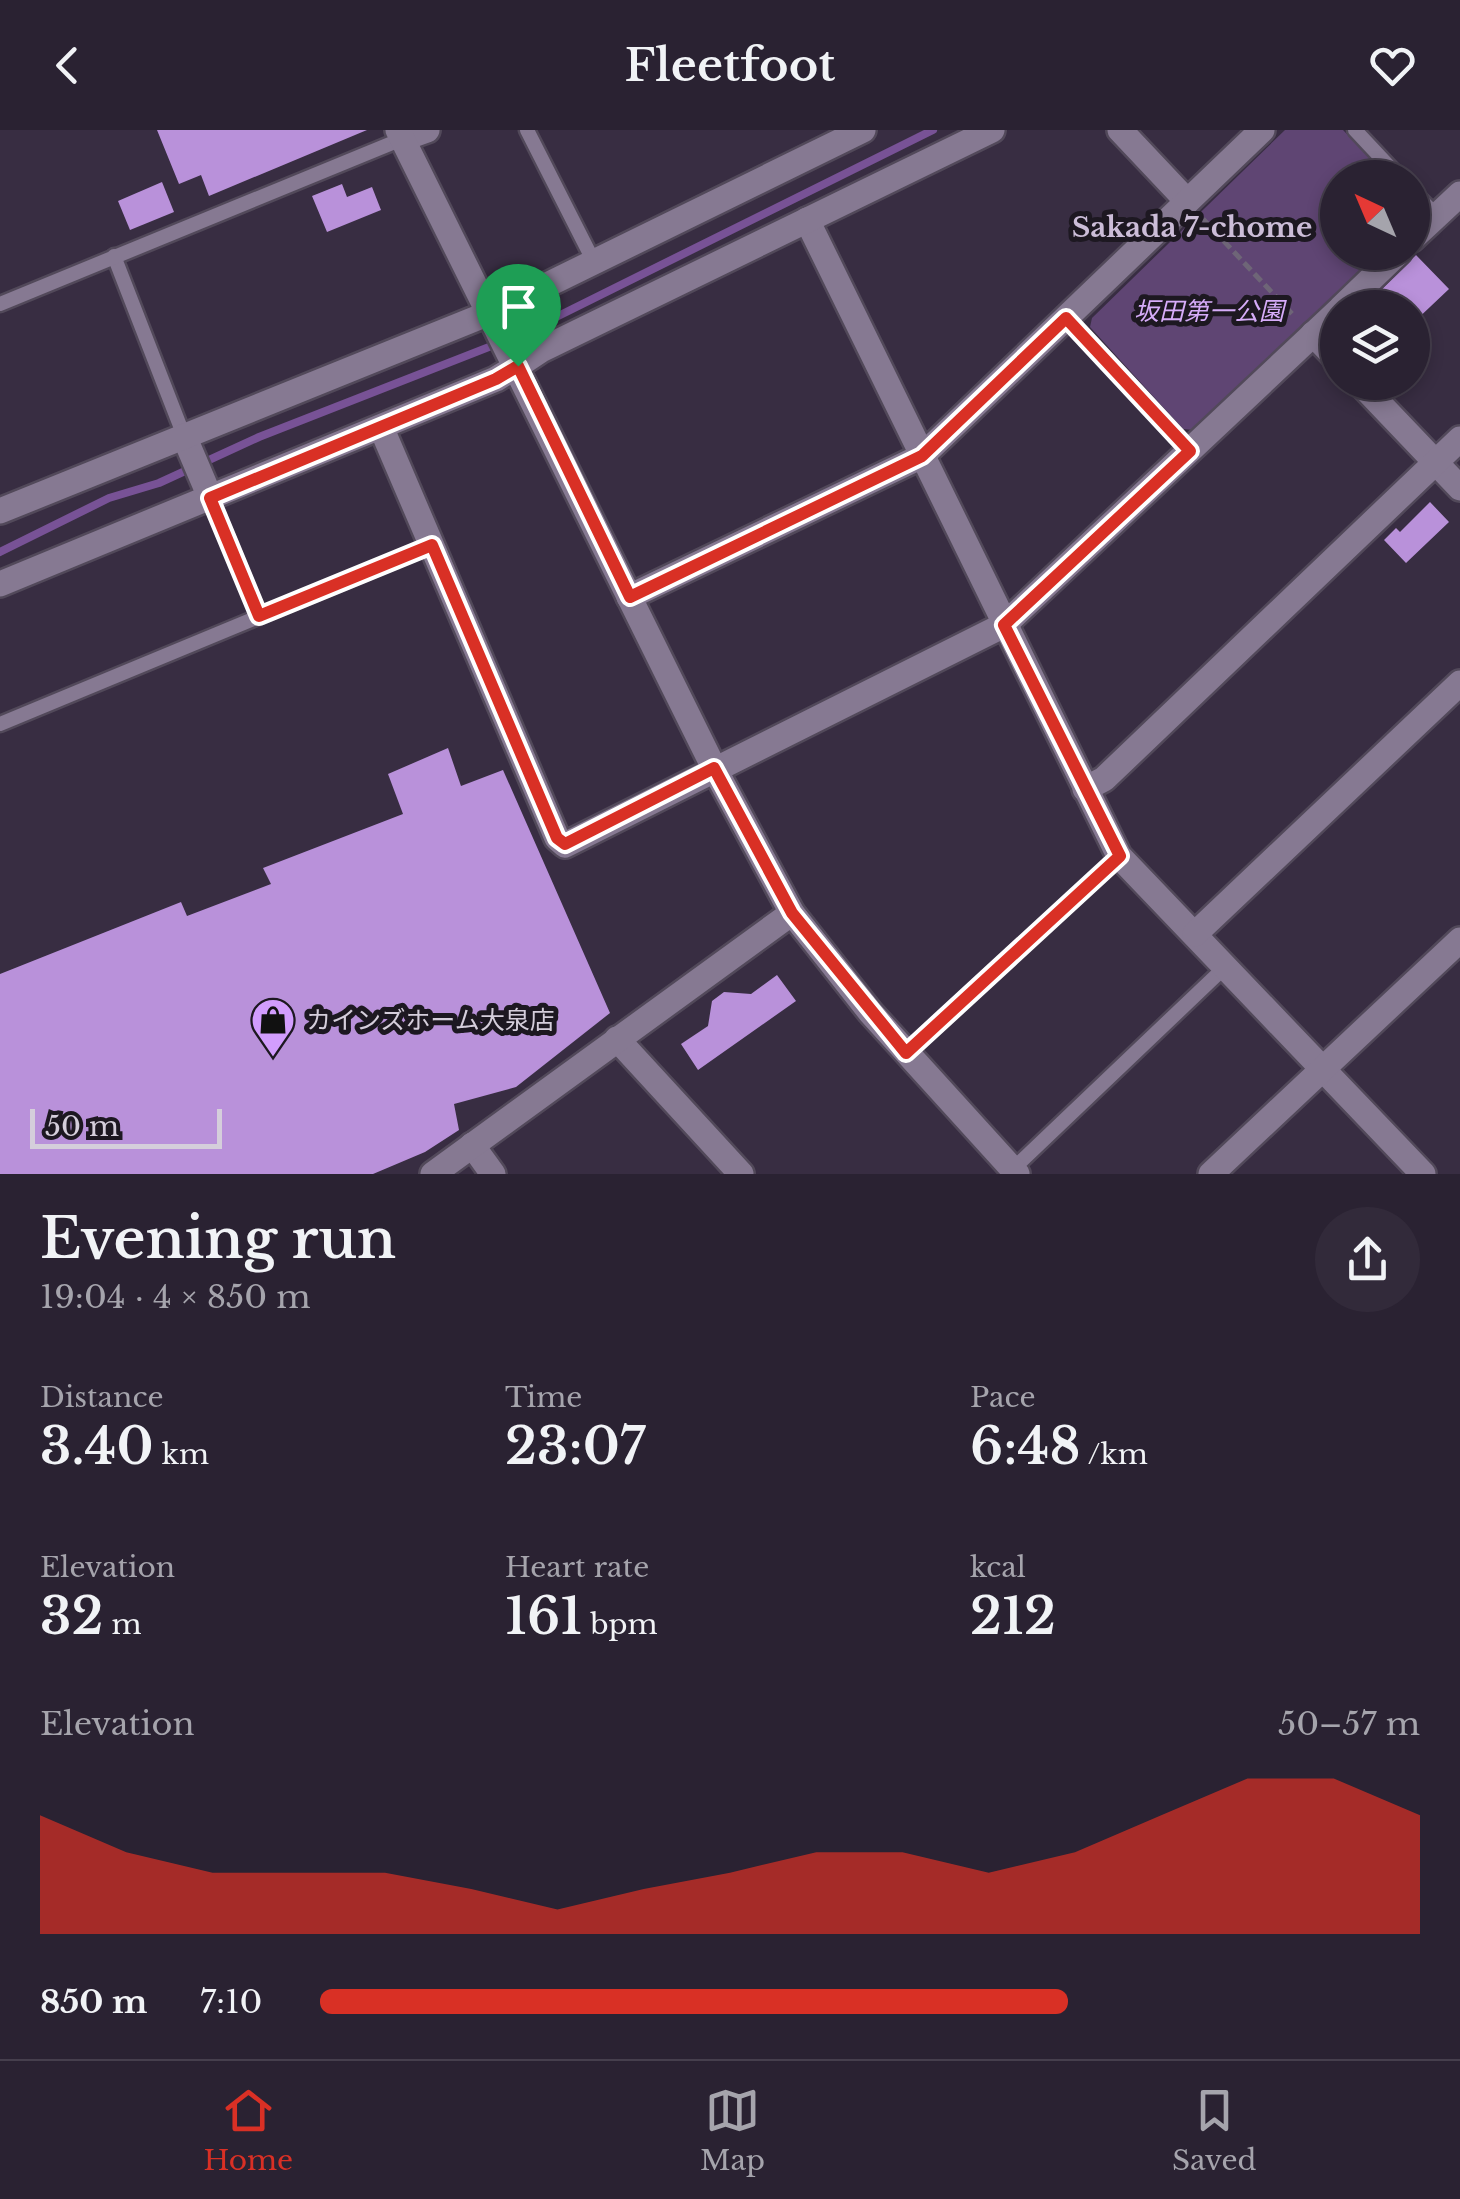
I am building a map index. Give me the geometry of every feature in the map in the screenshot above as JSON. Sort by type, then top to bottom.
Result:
[{"type":"street","points":[[0,512],[492,312],[863,130]]},
{"type":"street","points":[[0,584],[518,366],[992,130]]},
{"type":"street","points":[[1120,130],[1193,207]]},
{"type":"street","points":[[630,597],[922,456],[1066,318],[1193,207],[1262,130]]},
{"type":"street","points":[[409,133],[630,597],[714,768],[792,913],[906,1053],[1015,1172]]},
{"type":"street","points":[[1430,222],[1460,194]]},
{"type":"street","points":[[807,220],[1120,856],[1423,1174]]},
{"type":"street","points":[[1359,290],[1380,270]]},
{"type":"street","points":[[380,427],[557,838],[565,844],[1004,625],[1190,451],[1320,322]]},
{"type":"street","points":[[1308,330],[1320,342]]},
{"type":"street","points":[[1376,400],[1460,488]]},
{"type":"street","points":[[184,436],[210,498]]},
{"type":"street","points":[[1085,788],[1104,779],[1460,439]]},
{"type":"street","points":[[1195,934],[1460,683]]},
{"type":"street","points":[[433,1174],[792,913]]},
{"type":"street","points":[[1211,1174],[1460,940]]},
{"type":"street","points":[[616,1039],[741,1174]]},
{"type":"street","points":[[472,1146],[493,1174]]},
{"type":"lane","points":[[527,130],[594,262]]},
{"type":"lane","points":[[1354,130],[1383,160]]},
{"type":"lane","points":[[0,304],[409,133]]},
{"type":"lane","points":[[1430,210],[1436,216]]},
{"type":"lane","points":[[114,256],[184,436]]},
{"type":"lane","points":[[1066,318],[1190,451]]},
{"type":"lane","points":[[210,498],[259,616]]},
{"type":"lane","points":[[0,724],[432,545]]},
{"type":"lane","points":[[906,1053],[1120,856]]},
{"type":"lane","points":[[1015,1172],[1224,968]]},
{"type":"path","points":[[1193,207],[1308,330]]},
{"type":"green space","name":"坂田第一公園","points":[[1285,130],[1343,130],[1372,160],[1320,160],[1320,270],[1365,270],[1343,290],[1320,290],[1320,312],[1194,430],[1183,429],[1090,327],[1092,318]]},
{"type":"building","points":[[157,130],[367,130],[209,196],[201,175],[179,184]]},
{"type":"building","points":[[162,182],[174,212],[130,230],[118,201]]},
{"type":"building","points":[[342,184],[347,197],[372,187],[381,210],[327,232],[312,196]]},
{"type":"building","points":[[1430,269],[1449,289],[1430,307],[1430,290],[1381,290],[1401,270]]},
{"type":"building","points":[[1430,502],[1449,522],[1406,563],[1384,540],[1396,528],[1400,532]]},
{"type":"building","points":[[448,748],[461,786],[503,770],[610,1013],[516,1087],[454,1104],[459,1130],[425,1152],[373,1174],[0,1174],[0,974],[181,902],[187,916],[271,884],[263,868],[403,814],[388,774]]},
{"type":"building","points":[[777,975],[796,1001],[698,1070],[681,1044],[708,1026],[712,1001],[724,992],[751,994]]},
{"type":"waterway","points":[[0,552],[109,498],[159,483],[259,437],[522,334],[933,130]]},
{"type":"place","name":"カインズホーム大泉店","points":[[273,1058]]},
{"type":"district","name":"Sakada 7-chome","points":[[1192,227]]},
{"type":"route","points":[[1066,318],[1190,451],[1004,625],[1120,856],[906,1053],[792,913],[714,768],[578,840],[565,844],[557,838],[432,545],[259,616],[210,498],[496,379],[518,366],[630,597],[922,456],[1066,318]]}]
